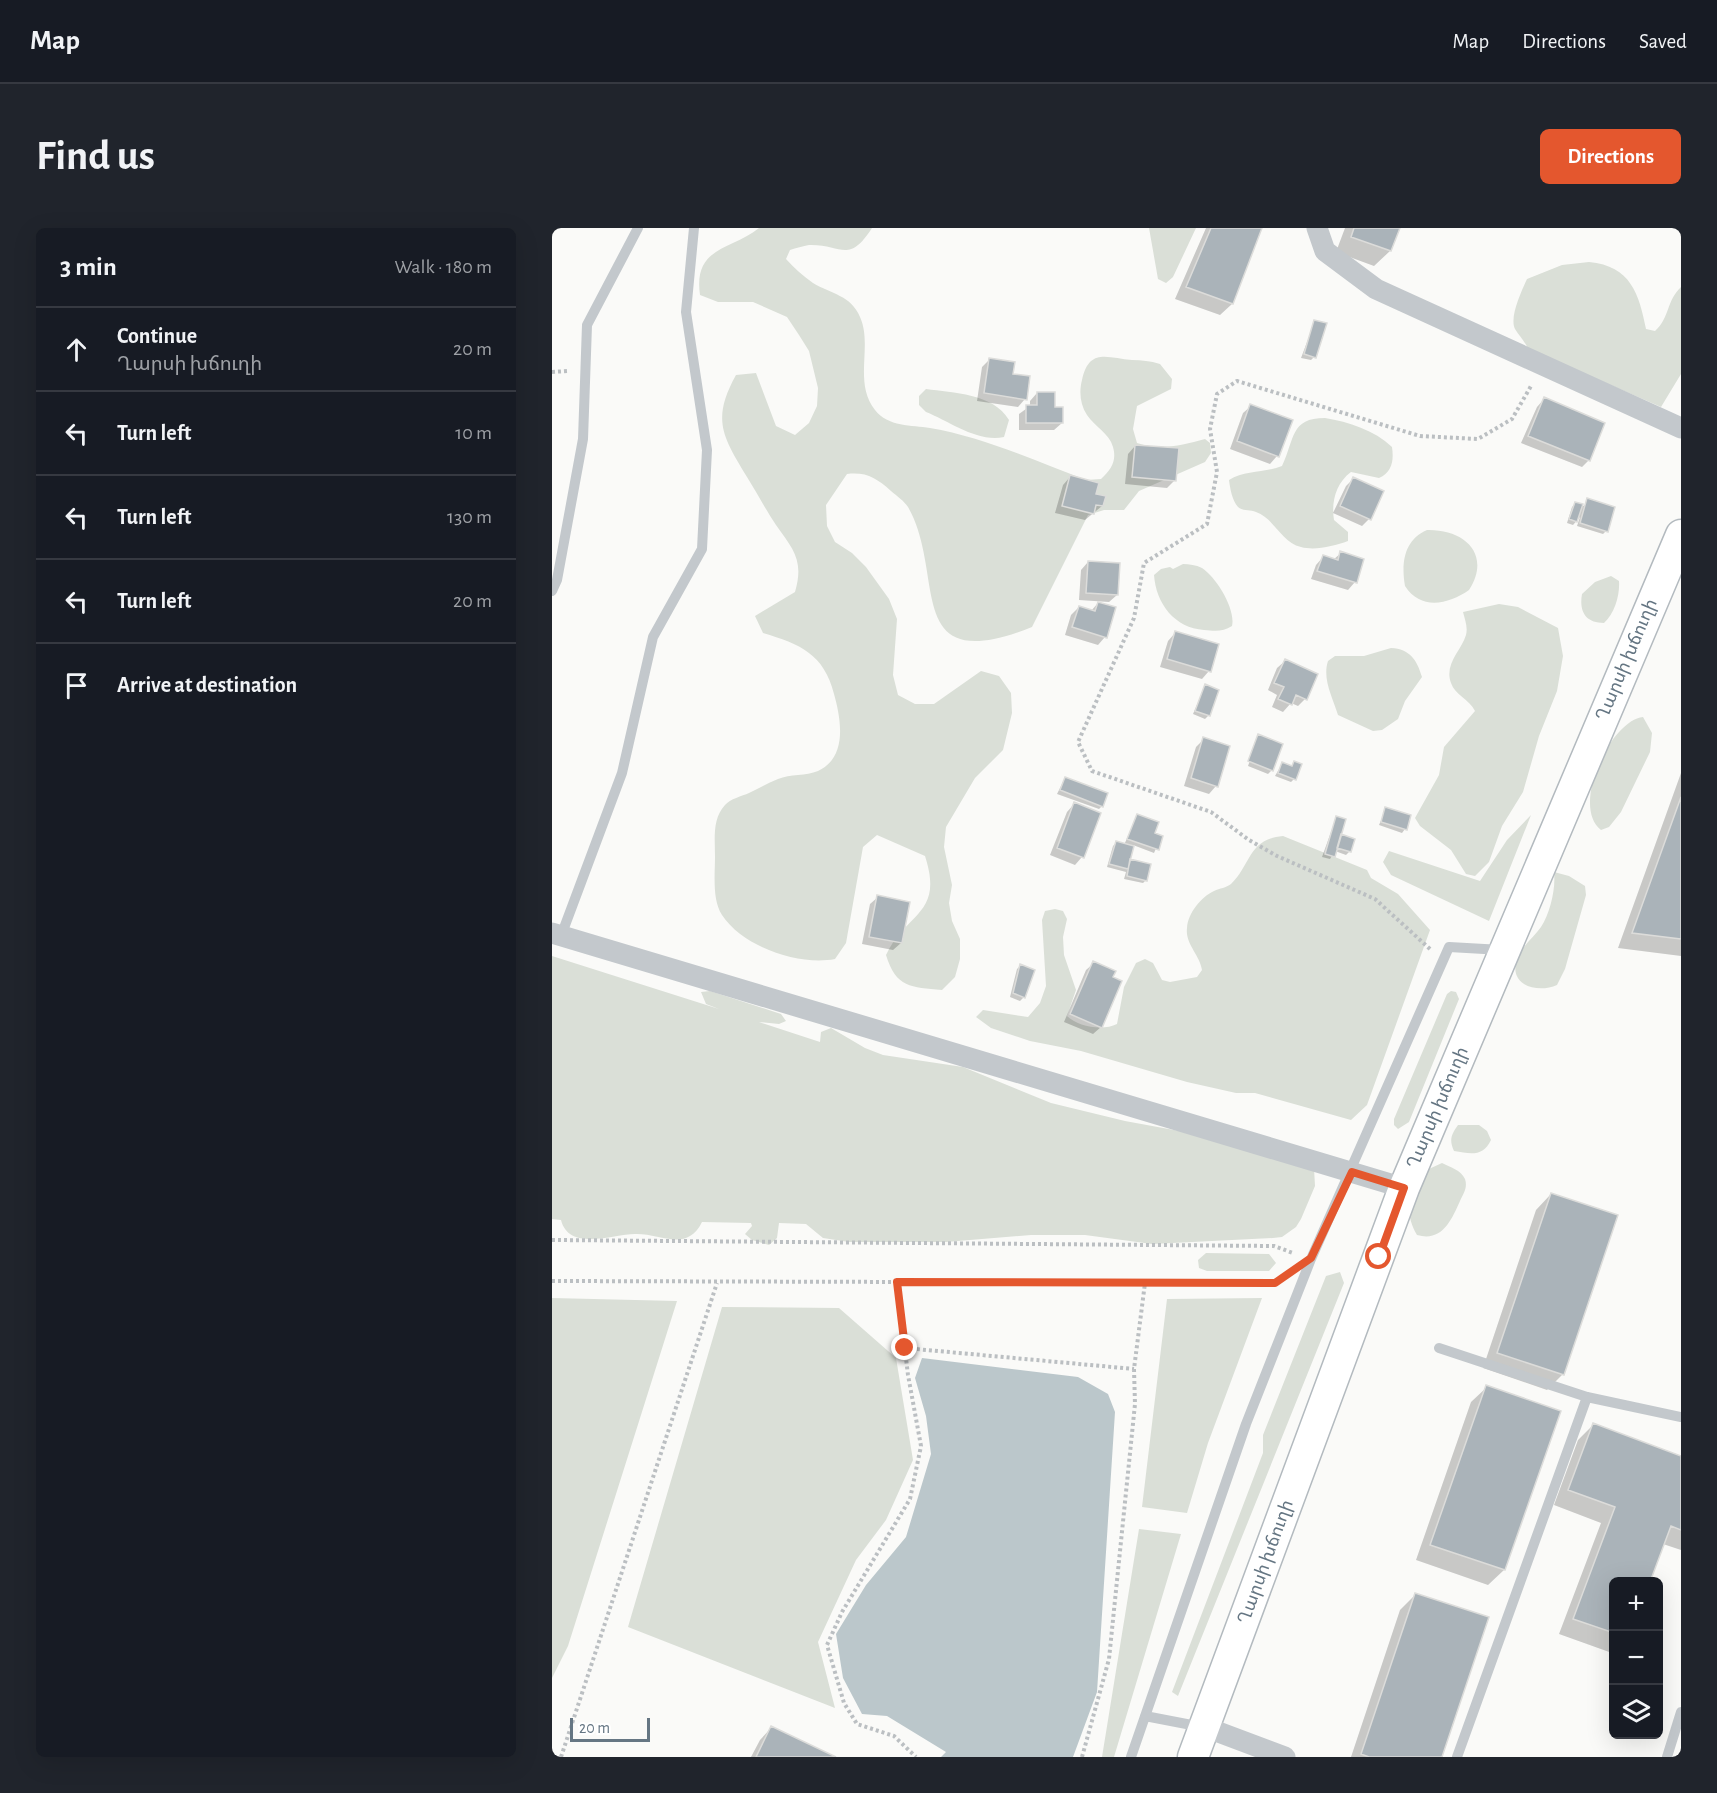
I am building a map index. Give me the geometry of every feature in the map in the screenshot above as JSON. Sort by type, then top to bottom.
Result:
[{"type":"main road","name":"Ղարսի խճուղի","points":[[1193,1757],[1404,1188],[1503,950],[1681,535]]},
{"type":"street","points":[[1317,228],[1325,251],[1376,289],[1542,367],[1681,428]]},
{"type":"street","points":[[556,935],[1404,1188]]},
{"type":"street","points":[[1205,1727],[1285,1757]]},
{"type":"lane","points":[[552,591],[557,580],[583,439],[587,325],[638,228]]},
{"type":"lane","points":[[556,935],[622,773],[653,637],[702,549],[707,450],[686,312],[694,228]]},
{"type":"lane","points":[[1131,1757],[1246,1424],[1311,1258],[1352,1172],[1449,947],[1503,950]]},
{"type":"lane","points":[[1438,1347],[1587,1397],[1681,1417]]},
{"type":"lane","points":[[1457,1757],[1587,1397]]},
{"type":"lane","points":[[1667,1757],[1681,1712]]},
{"type":"lane","points":[[1145,1716],[1205,1727]]},
{"type":"path","points":[[1444,959],[1431,951],[1375,899],[1277,856],[1249,840],[1210,812],[1092,771],[1078,742],[1134,618],[1144,563],[1207,524],[1217,472],[1210,429],[1217,394],[1237,381],[1420,436],[1478,439],[1512,419],[1542,367]]},
{"type":"path","points":[[552,1240],[1274,1246],[1311,1258]]},
{"type":"path","points":[[552,1281],[1275,1283],[1311,1258]]},
{"type":"path","points":[[561,1757],[717,1282]]},
{"type":"path","points":[[897,1282],[921,1446],[910,1499],[842,1612],[827,1645],[844,1703],[857,1724],[894,1736],[916,1757]]},
{"type":"path","points":[[1082,1757],[1109,1659],[1135,1404],[1134,1369],[1145,1282]]},
{"type":"path","points":[[905,1348],[1134,1369]]},
{"type":"shaded area","points":[[759,228],[872,228],[857,246],[850,249],[809,245],[790,250],[786,259],[809,280],[846,299],[856,310],[860,317],[865,340],[865,388],[875,410],[887,420],[970,437],[1086,480],[1101,479],[1112,465],[1113,447],[1085,411],[1081,389],[1089,363],[1101,357],[1107,357],[1160,364],[1172,379],[1171,389],[1137,406],[1133,429],[1137,443],[1163,447],[1205,439],[1210,443],[1211,453],[1205,462],[1139,491],[1124,510],[1104,510],[1088,515],[1032,627],[991,640],[963,640],[945,630],[936,612],[919,534],[908,507],[886,486],[866,475],[847,474],[826,505],[827,526],[835,542],[852,553],[866,567],[889,599],[897,619],[893,675],[898,695],[915,704],[934,704],[981,671],[999,676],[1011,693],[1012,713],[1003,750],[975,778],[946,827],[944,847],[952,885],[949,903],[952,921],[960,939],[960,959],[955,977],[942,990],[906,984],[900,980],[890,966],[886,955],[894,941],[927,902],[930,875],[925,856],[877,835],[863,847],[846,943],[835,959],[805,960],[773,952],[757,945],[731,926],[722,915],[717,902],[715,887],[716,823],[725,805],[778,779],[818,771],[828,765],[834,757],[840,737],[837,704],[824,669],[817,660],[799,647],[763,633],[755,616],[795,592],[798,581],[798,564],[792,549],[732,451],[726,439],[722,417],[728,391],[736,375],[756,373],[776,426],[795,435],[809,423],[817,406],[818,388],[809,351],[787,317],[753,302],[718,302],[700,295],[699,279],[702,267],[708,258]]},
{"type":"shaded area","points":[[1149,228],[1196,228],[1173,277],[1166,283],[1158,279]]},
{"type":"shaded area","points":[[1589,262],[1615,269],[1631,284],[1640,304],[1646,329],[1655,331],[1660,326],[1676,292],[1681,287],[1681,374],[1661,407],[1528,349],[1515,329],[1515,311],[1527,279],[1562,265]]},
{"type":"shaded area","points":[[926,389],[960,393],[993,404],[1009,420],[1004,437],[984,437],[974,434],[926,412],[919,405],[919,396]]},
{"type":"shaded area","points":[[1325,418],[1352,424],[1369,431],[1392,447],[1393,457],[1387,473],[1383,476],[1379,478],[1351,472],[1338,487],[1333,506],[1334,520],[1348,532],[1348,541],[1337,545],[1306,548],[1288,540],[1262,515],[1238,507],[1229,480],[1282,466],[1299,426],[1314,419]]},
{"type":"shaded area","points":[[1427,530],[1452,534],[1463,539],[1476,555],[1475,577],[1469,590],[1453,599],[1436,603],[1427,602],[1412,594],[1405,586],[1406,553],[1413,540]]},
{"type":"shaded area","points":[[1183,564],[1202,568],[1213,578],[1228,603],[1232,626],[1219,631],[1194,628],[1184,625],[1169,613],[1159,596],[1154,575],[1161,569],[1170,567],[1173,569]]},
{"type":"shaded area","points":[[1611,576],[1619,581],[1618,598],[1614,609],[1604,623],[1592,621],[1583,611],[1582,594],[1595,582]]},
{"type":"shaded area","points":[[1499,604],[1518,607],[1558,628],[1563,656],[1557,691],[1539,736],[1523,792],[1502,826],[1489,862],[1475,876],[1466,874],[1451,850],[1420,826],[1415,818],[1439,775],[1444,747],[1475,711],[1453,687],[1449,676],[1451,664],[1466,635],[1463,612]]},
{"type":"shaded area","points":[[1391,648],[1412,656],[1422,677],[1405,701],[1398,719],[1382,730],[1373,731],[1338,715],[1327,682],[1328,661],[1335,656],[1364,656]]},
{"type":"shaded area","points":[[1643,717],[1652,733],[1650,752],[1621,812],[1609,827],[1601,830],[1593,818],[1590,803],[1592,784],[1598,766],[1607,748],[1619,733],[1631,722]]},
{"type":"shaded area","points":[[1531,815],[1489,921],[1391,875],[1383,862],[1389,851],[1480,881],[1507,840]]},
{"type":"shaded area","points":[[1283,836],[1367,870],[1371,878],[1398,894],[1430,930],[1367,1105],[1351,1120],[1255,1093],[1236,1093],[1187,1082],[1081,1051],[1030,1041],[991,1028],[976,1017],[983,1010],[1028,1017],[1040,1003],[1046,986],[1042,920],[1045,911],[1055,909],[1063,911],[1067,919],[1063,937],[1064,955],[1076,990],[1067,1016],[1077,1023],[1098,1027],[1117,1024],[1124,987],[1136,963],[1145,959],[1153,963],[1162,980],[1170,982],[1197,977],[1202,970],[1201,965],[1187,934],[1188,922],[1193,911],[1209,894],[1231,884],[1238,877],[1256,847],[1272,838]]},
{"type":"shaded area","points":[[1554,872],[1569,876],[1585,886],[1586,895],[1565,969],[1557,985],[1549,988],[1533,987],[1520,981],[1515,967],[1520,953],[1541,927],[1547,915],[1552,901]]},
{"type":"shaded area","points":[[552,956],[719,1009],[706,1004],[701,992],[710,991],[781,1014],[786,1021],[779,1024],[759,1022],[820,1042],[821,1032],[831,1028],[865,1048],[883,1055],[963,1067],[1051,1103],[1125,1121],[1185,1132],[1314,1168],[1315,1186],[1296,1227],[1282,1237],[1273,1238],[1152,1244],[1085,1235],[1031,1235],[946,1242],[849,1242],[823,1238],[806,1224],[779,1223],[777,1238],[769,1245],[752,1240],[745,1234],[752,1226],[751,1223],[702,1222],[689,1237],[681,1239],[644,1234],[593,1239],[573,1236],[566,1230],[561,1220],[552,1219]]},
{"type":"shaded area","points":[[1451,991],[1456,992],[1459,999],[1409,1122],[1398,1129],[1394,1125],[1394,1119],[1447,994]]},
{"type":"shaded area","points":[[1458,1125],[1479,1125],[1487,1131],[1491,1140],[1480,1152],[1454,1151],[1452,1138]]},
{"type":"shaded area","points":[[1442,1163],[1461,1173],[1466,1182],[1465,1191],[1445,1228],[1433,1235],[1417,1235],[1409,1212],[1410,1197],[1415,1182],[1418,1174]]},
{"type":"shaded area","points":[[1206,1253],[1269,1254],[1276,1263],[1269,1271],[1207,1271],[1199,1268],[1198,1260]]},
{"type":"shaded area","points":[[1340,1272],[1344,1283],[1178,1696],[1172,1692],[1263,1453],[1263,1435],[1326,1276]]},
{"type":"shaded area","points":[[552,1298],[677,1301],[568,1646],[552,1678]]},
{"type":"shaded area","points":[[1262,1298],[1208,1443],[1187,1513],[1142,1507],[1167,1299]]},
{"type":"shaded area","points":[[722,1307],[839,1308],[896,1358],[913,1460],[886,1520],[856,1560],[818,1642],[835,1708],[628,1627]]},
{"type":"shaded area","points":[[922,1358],[1078,1377],[1108,1394],[1115,1412],[1097,1692],[1073,1757],[941,1757],[946,1752],[887,1716],[862,1714],[843,1678],[836,1634],[866,1585],[906,1537],[931,1454],[926,1416],[915,1378]]},
{"type":"shaded area","points":[[1139,1529],[1181,1534],[1114,1757],[1102,1757]]},
{"type":"building","points":[[1211,228],[1262,228],[1233,304],[1186,287]]},
{"type":"building","points":[[1354,228],[1400,228],[1391,251],[1351,237]]},
{"type":"building","points":[[1314,320],[1327,323],[1316,358],[1304,354]]},
{"type":"building","points":[[989,358],[1015,362],[1013,374],[1030,376],[1027,400],[984,393]]},
{"type":"building","points":[[1037,392],[1055,392],[1055,407],[1063,407],[1063,423],[1026,423],[1026,405],[1037,405]]},
{"type":"building","points":[[1544,397],[1605,423],[1590,461],[1528,436]]},
{"type":"building","points":[[1250,404],[1293,420],[1279,457],[1237,441]]},
{"type":"building","points":[[1135,445],[1179,448],[1176,481],[1132,477]]},
{"type":"building","points":[[1070,475],[1099,483],[1096,494],[1106,496],[1103,506],[1096,505],[1094,514],[1062,506]]},
{"type":"building","points":[[1353,477],[1384,491],[1371,520],[1340,506]]},
{"type":"building","points":[[1587,498],[1615,507],[1608,532],[1580,523]]},
{"type":"building","points":[[1575,502],[1583,504],[1577,522],[1569,519]]},
{"type":"building","points":[[1340,551],[1364,559],[1357,583],[1317,571],[1323,555],[1338,560]]},
{"type":"building","points":[[1088,561],[1120,563],[1118,595],[1086,593]]},
{"type":"building","points":[[1098,602],[1116,607],[1107,638],[1072,627],[1079,606],[1095,611]]},
{"type":"building","points":[[1175,631],[1219,644],[1211,672],[1167,659]]},
{"type":"building","points":[[1285,659],[1318,674],[1307,700],[1296,695],[1292,705],[1278,699],[1284,687],[1274,683]]},
{"type":"building","points":[[1205,684],[1219,690],[1210,716],[1195,711]]},
{"type":"building","points":[[1258,734],[1283,744],[1273,771],[1248,761]]},
{"type":"building","points":[[1203,737],[1230,746],[1218,787],[1191,778]]},
{"type":"building","points":[[1294,761],[1302,764],[1296,780],[1278,773],[1282,762],[1292,766]]},
{"type":"building","points":[[1065,777],[1108,793],[1103,807],[1060,790]]},
{"type":"building","points":[[1681,797],[1681,939],[1632,933]]},
{"type":"building","points":[[1074,802],[1101,813],[1084,858],[1057,848]]},
{"type":"building","points":[[1385,807],[1411,815],[1407,830],[1381,822]]},
{"type":"building","points":[[1137,814],[1159,822],[1155,833],[1163,836],[1159,850],[1127,839]]},
{"type":"building","points":[[1336,816],[1346,819],[1335,857],[1325,854]]},
{"type":"building","points":[[1341,834],[1355,839],[1351,852],[1337,848]]},
{"type":"building","points":[[1116,841],[1134,846],[1128,869],[1109,864]]},
{"type":"building","points":[[1130,859],[1151,864],[1147,881],[1127,876]]},
{"type":"building","points":[[877,895],[910,902],[902,943],[869,937]]},
{"type":"building","points":[[1093,961],[1116,971],[1113,977],[1122,981],[1102,1028],[1070,1014]]},
{"type":"building","points":[[1020,964],[1035,970],[1025,998],[1013,993]]},
{"type":"building","points":[[1551,1193],[1618,1215],[1564,1375],[1497,1353]]},
{"type":"building","points":[[1486,1385],[1561,1411],[1505,1570],[1430,1545]]},
{"type":"building","points":[[1593,1423],[1681,1456],[1681,1530],[1671,1526],[1652,1577],[1609,1577],[1609,1631],[1573,1619],[1615,1507],[1568,1490]]},
{"type":"building","points":[[1415,1593],[1489,1617],[1442,1757],[1369,1757],[1361,1754]]},
{"type":"building","points":[[771,1726],[836,1757],[756,1757]]},
{"type":"route","points":[[905,1348],[897,1282],[1275,1283],[1311,1258],[1352,1172],[1404,1188],[1379,1257]]}]
